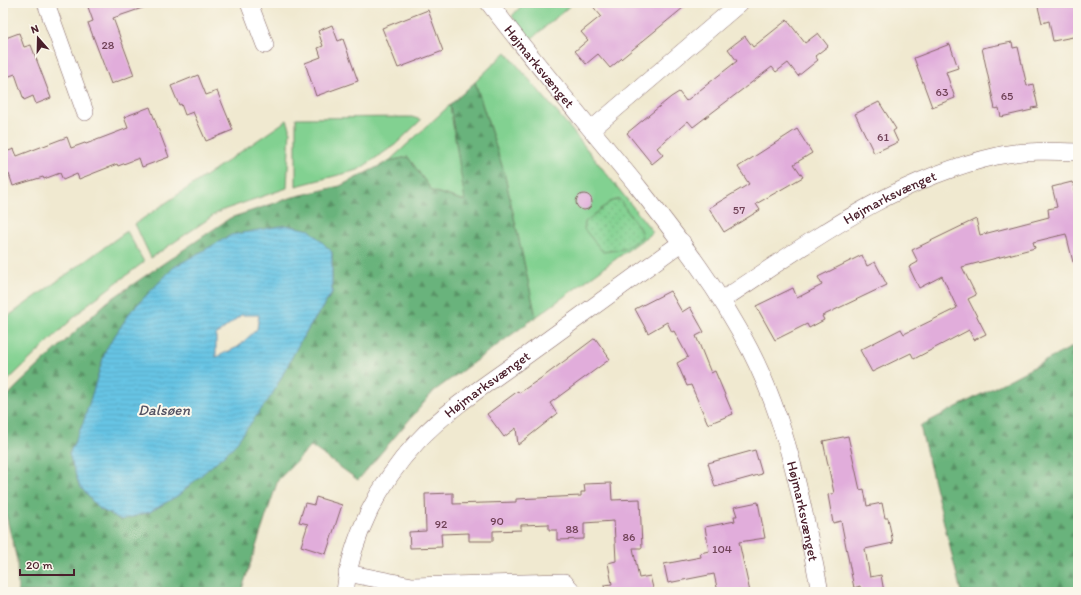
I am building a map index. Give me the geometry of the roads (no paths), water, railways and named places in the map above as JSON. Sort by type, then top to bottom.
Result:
[{"type":"street","points":[[46,3],[85,112]]},
{"type":"street","points":[[249,3],[265,46]]},
{"type":"street","name":"Højmarksvænget","points":[[488,3],[592,129],[682,242],[722,300],[751,351],[773,404],[799,484],[820,592]]},
{"type":"street","points":[[592,129],[740,3]]},
{"type":"street","name":"Højmarksvænget","points":[[722,300],[861,209],[908,185],[956,167],[998,156],[1054,151],[1078,152]]},
{"type":"street","name":"Højmarksvænget","points":[[345,592],[347,573],[361,528],[383,487],[417,442],[459,405],[682,242]]},
{"type":"street","points":[[347,573],[412,586],[564,582],[573,592]]},
{"type":"water","name":"Dalsøen","points":[[286,225],[310,230],[332,252],[332,293],[301,340],[272,395],[233,447],[179,495],[150,512],[121,520],[98,508],[79,485],[69,454],[83,423],[106,349],[131,311],[174,267],[231,235]],"holes":[[[241,315],[259,315],[257,329],[238,347],[216,357],[216,335]]]}]
